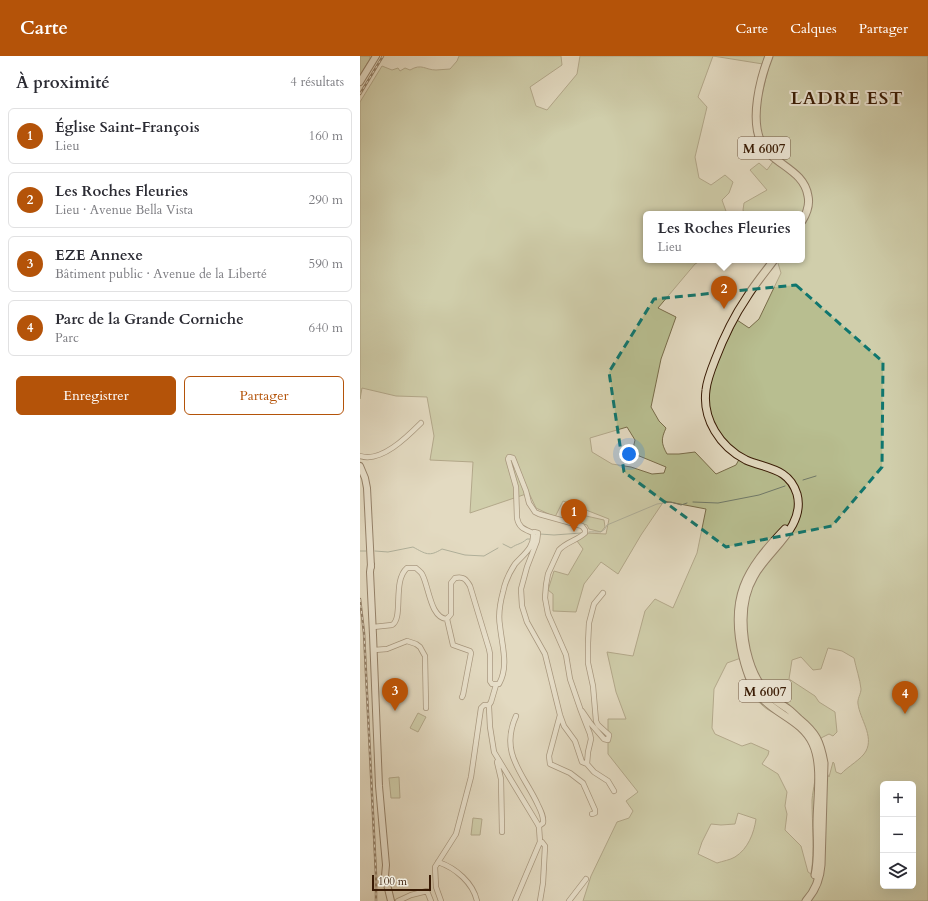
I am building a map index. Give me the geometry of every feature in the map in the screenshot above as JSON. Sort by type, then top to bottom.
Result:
[{"type":"main road","points":[[362,80],[376,56]]},
{"type":"main road","name":"M 6007","points":[[769,56],[758,106],[757,129],[762,144],[768,153],[796,174],[805,185],[809,204],[805,216]]},
{"type":"main road","name":"M 6007","points":[[772,263],[742,304],[718,352],[706,388],[706,405],[711,424],[720,439],[730,449],[742,457],[774,468],[786,477],[793,486],[797,495],[798,508],[796,517],[790,530],[759,568],[745,600],[743,620],[744,635],[754,675],[763,689],[810,728],[815,735],[822,752],[824,763],[821,865],[818,881],[806,901]]},
{"type":"main road","points":[[360,466],[367,488],[379,786],[386,865],[394,901]]},
{"type":"main road","name":"M 6007","points":[[786,477],[793,492],[794,507],[792,519],[759,558],[748,575],[740,600],[738,618],[742,651],[749,678],[758,693],[806,732],[813,745],[817,761],[816,872],[811,886],[800,901]]},
{"type":"main road","points":[[750,662],[750,669],[755,682],[775,708],[797,717]]},
{"type":"main road","points":[[386,865],[385,876],[391,901]]},
{"type":"street","points":[[360,456],[371,457],[397,445],[421,423]]},
{"type":"street","points":[[587,764],[591,739],[590,734],[580,711],[570,679],[566,655],[548,614],[545,598],[548,574],[562,546],[582,536],[585,533],[585,530],[582,526],[535,512],[529,503],[513,458],[509,457],[508,459],[516,487],[518,523],[523,530],[538,533],[537,541],[527,567],[520,597],[527,622],[545,654],[560,715],[564,726],[575,741],[582,762],[587,764],[594,772],[604,778],[614,791]]},
{"type":"street","points":[[515,901],[540,842],[539,827],[522,796],[498,760],[492,746],[489,705],[496,685],[499,684],[501,680],[504,661],[499,625],[504,584],[515,565],[531,545],[533,540],[532,533]]},
{"type":"street","points":[[373,627],[392,625],[397,620],[400,578],[407,568],[411,567],[416,568],[422,574],[431,602],[436,612],[440,617],[447,619]]},
{"type":"street","points":[[462,697],[464,695],[471,653],[470,651],[453,645],[447,619],[450,614],[451,583],[455,578],[463,578],[470,586],[482,622],[490,654],[489,678],[492,684],[496,685]]},
{"type":"street","points":[[580,711],[584,712],[591,724],[604,740],[608,740],[609,735],[596,720],[593,686],[588,663],[589,623],[594,604],[602,593]]},
{"type":"street","points":[[374,650],[407,642],[416,644],[420,647],[425,656],[426,708]]},
{"type":"street","points":[[441,901],[436,887],[435,867],[440,862],[456,834],[471,777],[481,708],[484,705],[489,705]]},
{"type":"street","points":[[560,715],[549,756],[550,764],[570,773],[583,783],[595,810],[595,813],[592,814]]},
{"type":"street","points":[[516,716],[512,724],[511,732],[513,757],[543,817],[543,823],[539,827]]},
{"type":"street","points":[[498,760],[497,762],[501,779],[502,832]]},
{"type":"street","points":[[540,842],[542,842],[545,846],[543,884],[540,901]]},
{"type":"street","points":[[440,862],[458,873],[469,884],[477,901]]},
{"type":"street","points":[[569,901],[586,879]]},
{"type":"street","points":[[398,901],[405,897],[427,891],[431,901]]},
{"type":"highlighted area","points":[[796,285],[883,362],[882,467],[832,526],[726,547],[624,472],[609,372],[654,299]]},
{"type":"green space","points":[[360,56],[370,56],[370,59],[360,75]]},
{"type":"green space","points":[[459,56],[561,56],[562,65],[530,87],[536,106],[547,110],[577,74],[580,56],[713,56],[928,56],[928,901],[583,901],[591,876],[617,822],[629,818],[633,811],[626,801],[638,792],[608,754],[608,719],[626,719],[616,692],[607,652],[633,656],[645,611],[655,599],[673,608],[697,553],[706,509],[664,501],[641,535],[618,574],[601,562],[584,584],[576,612],[553,611],[553,594],[548,590],[554,571],[568,575],[583,549],[577,541],[587,533],[606,534],[609,519],[563,501],[555,517],[536,508],[529,493],[470,513],[473,462],[430,460],[434,436],[427,397],[396,396],[362,388],[360,399],[360,102],[382,66],[392,70],[398,68],[400,71],[405,68],[410,70],[418,67],[440,70],[450,69],[457,61]],"holes":[[[713,56],[769,65],[760,105],[759,126],[766,144],[777,156],[767,170],[759,163],[750,170],[767,190],[744,203],[743,210],[805,211],[805,263],[778,263],[781,273],[759,319],[749,328],[737,320],[720,356],[713,374],[709,391],[709,408],[714,424],[724,439],[742,454],[736,465],[716,474],[695,452],[667,454],[662,441],[666,428],[659,421],[651,407],[661,359],[676,317],[658,308],[697,263],[643,263],[643,211],[726,211],[722,200],[729,193],[733,182],[725,175],[711,185],[699,178],[695,157],[707,107],[698,97]],[[627,427],[635,440],[632,453],[666,467],[664,473],[652,474],[631,467],[612,464],[592,452],[590,438]],[[828,648],[842,651],[854,658],[861,691],[858,700],[859,710],[868,733],[868,745],[864,754],[841,774],[836,772],[833,762],[829,777],[826,771],[826,756],[821,738],[829,734],[833,736],[837,732],[835,712],[819,702],[815,696],[789,679],[792,660],[801,657],[813,670],[821,669]],[[741,658],[745,677],[750,690],[757,701],[793,724],[808,741],[815,763],[816,773],[812,800],[813,846],[811,874],[808,872],[801,846],[785,830],[787,814],[785,806],[787,792],[778,774],[762,764],[769,751],[751,743],[742,746],[715,734],[712,728],[714,689],[727,663]],[[738,813],[756,819],[752,835],[740,854],[717,863],[698,854],[711,824],[735,824]]]},
{"type":"green space","points":[[564,511],[604,520],[605,527],[601,532],[589,529],[587,525],[562,519]]},
{"type":"green space","points":[[418,713],[426,717],[418,732],[410,728]]},
{"type":"green space","points":[[399,777],[400,798],[391,798],[389,778]]},
{"type":"green space","points":[[473,818],[482,819],[480,835],[471,835]]},
{"type":"waterway","points":[[803,480],[816,476]]},
{"type":"waterway","points":[[693,502],[718,503],[759,495],[785,486]]},
{"type":"waterway","points":[[589,532],[600,532],[604,530],[607,525],[657,504],[671,502],[681,505],[687,503]]},
{"type":"waterway","points":[[540,534],[554,535],[581,533]]},
{"type":"waterway","points":[[503,544],[511,548],[527,539],[531,539]]},
{"type":"waterway","points":[[375,551],[388,552],[413,547],[428,554],[442,549],[465,555],[484,556],[498,548]]},
{"type":"waterway","points":[[360,551],[366,551]]},
{"type":"railway","points":[[360,94],[383,56]]},
{"type":"railway","points":[[360,599],[364,633],[376,901]]},
{"type":"place","name":"Les Roches Fleuries","points":[[724,309]]},
{"type":"place","name":"Église Saint-François","points":[[574,532]]},
{"type":"place","name":"EZE Annexe","points":[[395,711]]},
{"type":"place","name":"Parc de la Grande Corniche","points":[[905,714]]},
{"type":"district","name":"LADRE EST","points":[[847,98]]}]
